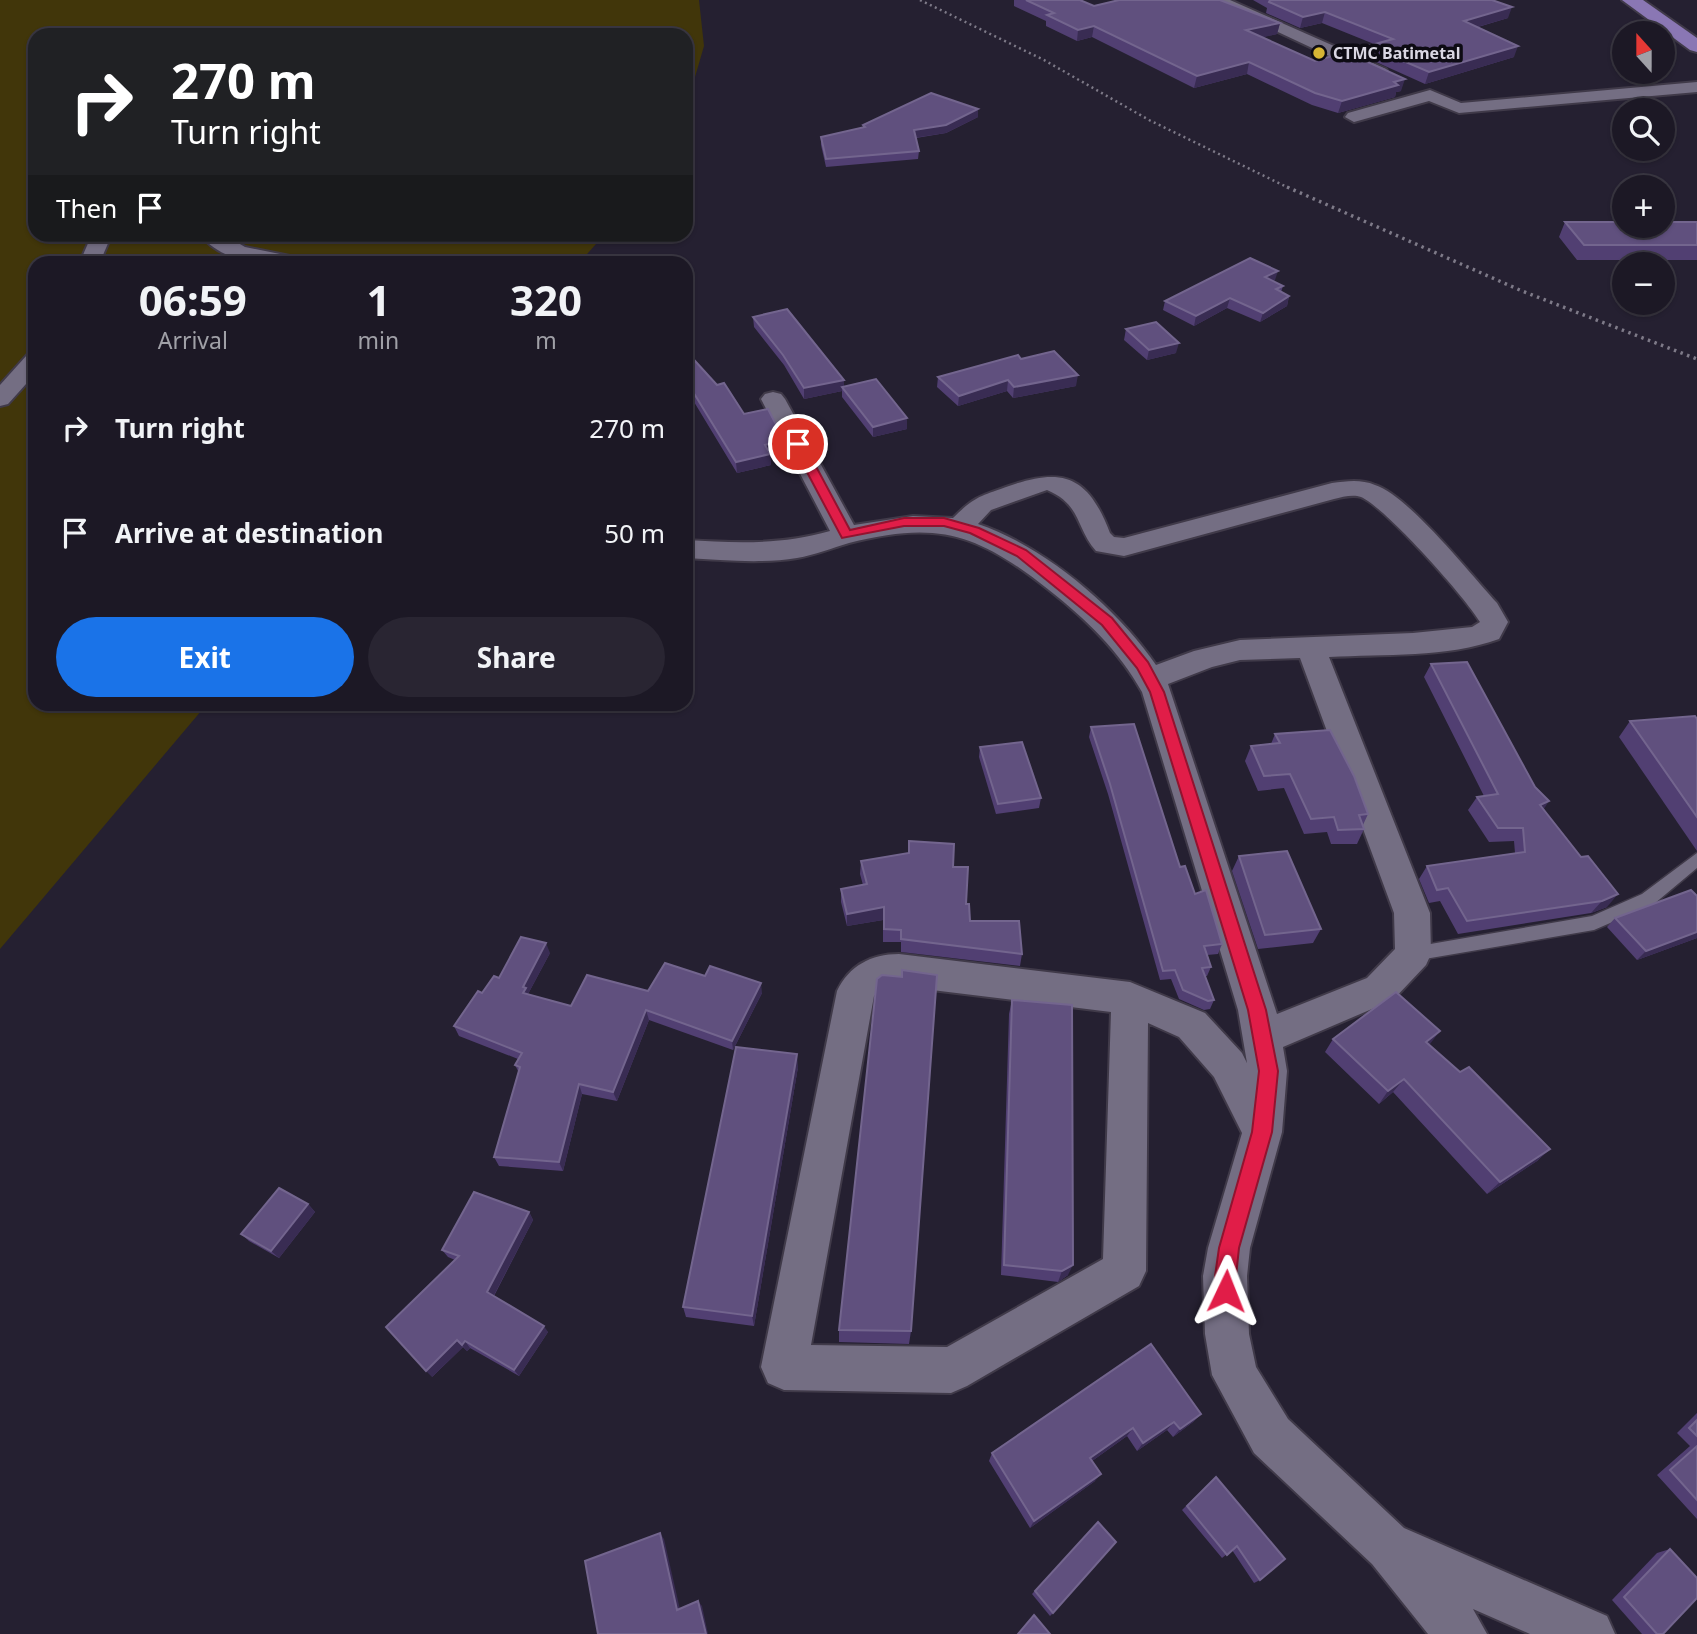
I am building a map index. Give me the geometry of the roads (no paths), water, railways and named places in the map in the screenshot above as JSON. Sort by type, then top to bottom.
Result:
[{"type":"highway","points":[[1624,3],[1643,21]]},
{"type":"highway","points":[[1624,3],[1697,46]]},
{"type":"highway","points":[[1675,47],[1697,61]]},
{"type":"street","points":[[1218,0],[1459,108],[1697,87]]},
{"type":"street","points":[[1353,117],[1430,96]]},
{"type":"street","points":[[217,242],[243,254],[256,256]]},
{"type":"street","points":[[0,399],[28,368]]},
{"type":"street","points":[[773,399],[846,535]]},
{"type":"street","points":[[960,526],[982,504],[1050,482],[1068,489],[1087,506],[1098,536],[1106,545],[1124,547],[1332,491],[1367,489],[1391,507],[1487,610],[1494,622],[1489,632],[1475,637],[1413,643],[1240,649],[1205,658],[1150,679]]},
{"type":"street","points":[[693,549],[751,553],[798,549],[904,522],[944,522],[960,526],[975,530],[1021,553],[1107,622],[1143,666],[1157,692],[1257,1010],[1268,1071],[1262,1132],[1229,1248],[1225,1276],[1227,1334],[1235,1375],[1271,1436],[1387,1545],[1461,1634]]},
{"type":"street","points":[[1262,1038],[1380,989],[1413,954],[1412,913],[1310,646]]},
{"type":"street","points":[[1130,998],[1124,1271],[951,1370],[784,1367],[856,991],[860,984],[881,971],[899,970],[1130,998],[1192,1025],[1228,1065],[1262,1132]]},
{"type":"street","points":[[1387,1545],[1589,1634]]},
{"type":"lane","points":[[1413,954],[1594,923],[1648,899],[1697,859]]},
{"type":"railway","points":[[920,0],[1044,60],[1149,120],[1291,189]]},
{"type":"railway","points":[[1287,187],[1522,291],[1697,359]]},
{"type":"place","name":"CTMC Batimetal","points":[[1319,53]]}]
